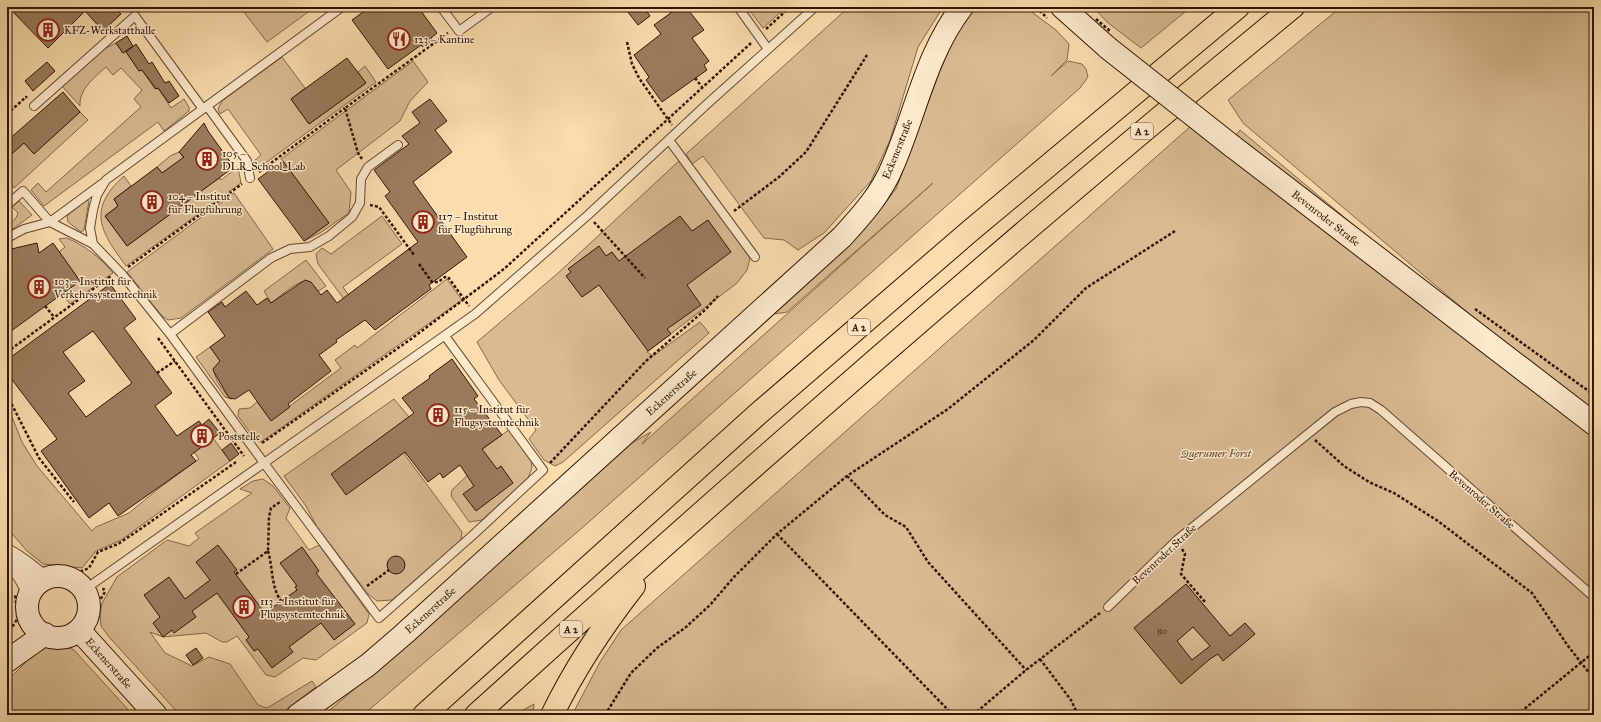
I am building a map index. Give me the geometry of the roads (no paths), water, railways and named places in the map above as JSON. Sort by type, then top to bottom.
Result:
[{"type":"highway","name":"A 2","points":[[424,715],[765,408],[970,231],[1238,7]]},
{"type":"highway","name":"A 2","points":[[476,715],[666,544],[994,257],[1156,119],[1293,7]]},
{"type":"highway","points":[[552,715],[573,674],[600,631],[666,544]]},
{"type":"main road","name":"Eckenerstraße","points":[[298,715],[368,665],[404,634],[842,237],[862,216],[878,194],[893,166],[936,47],[950,23],[962,7]]},
{"type":"main road","name":"Bevenroder Straße","points":[[1062,7],[1108,48],[1232,146],[1594,424]]},
{"type":"main road","points":[[7,649],[24,627],[34,592],[59,576],[66,577],[79,584],[90,585],[88,614],[84,636],[63,637],[45,634],[36,628],[34,592]]},
{"type":"main road","points":[[7,661],[45,634]]},
{"type":"main road","name":"Eckenerstraße","points":[[84,636],[156,715]]},
{"type":"street","points":[[7,553],[22,560],[29,568],[34,592]]},
{"type":"lane","points":[[7,10],[10,7]]},
{"type":"lane","points":[[7,238],[24,229],[50,222],[342,7]]},
{"type":"lane","points":[[441,7],[459,31],[492,7]]},
{"type":"lane","points":[[738,7],[768,49]]},
{"type":"lane","points":[[90,585],[475,314],[588,215],[815,7]]},
{"type":"lane","points":[[34,106],[135,16],[247,161],[250,178]]},
{"type":"lane","points":[[669,140],[755,257]]},
{"type":"lane","points":[[170,334],[271,258],[290,249],[310,247],[329,236],[352,217],[360,203],[361,179],[368,167],[398,145]]},
{"type":"lane","points":[[93,244],[90,228],[93,210],[97,195],[106,180]]},
{"type":"lane","points":[[7,205],[23,191],[50,222],[93,244],[170,334],[379,618],[473,535],[543,470],[445,336]]},
{"type":"lane","name":"Bevenroder Straße","points":[[1108,607],[1177,540],[1307,433],[1335,412],[1351,404],[1361,402],[1370,403],[1381,410],[1594,597]]},
{"type":"place","name":"KFZ-Werkstatthalle","points":[[48,30]]},
{"type":"place","name":"123 – Kantine","points":[[399,39]]},
{"type":"place","name":"105 – DLR_School_Lab","points":[[207,159]]},
{"type":"place","name":"104 – Institut für Flugführung","points":[[152,202]]},
{"type":"place","name":"117 – Institut für Flugführung","points":[[423,222]]},
{"type":"place","name":"103 – Institut für Verkehrssystemtechnik","points":[[39,287]]},
{"type":"place","name":"115 – Institut für Flugsystemtechnik","points":[[438,415]]},
{"type":"place","name":"Poststelle","points":[[202,436]]},
{"type":"place","name":"113 – Institut für Flugsystemtechnik","points":[[244,607]]},
{"type":"park label","name":"Querumer Forst","points":[[1216,453]]}]
